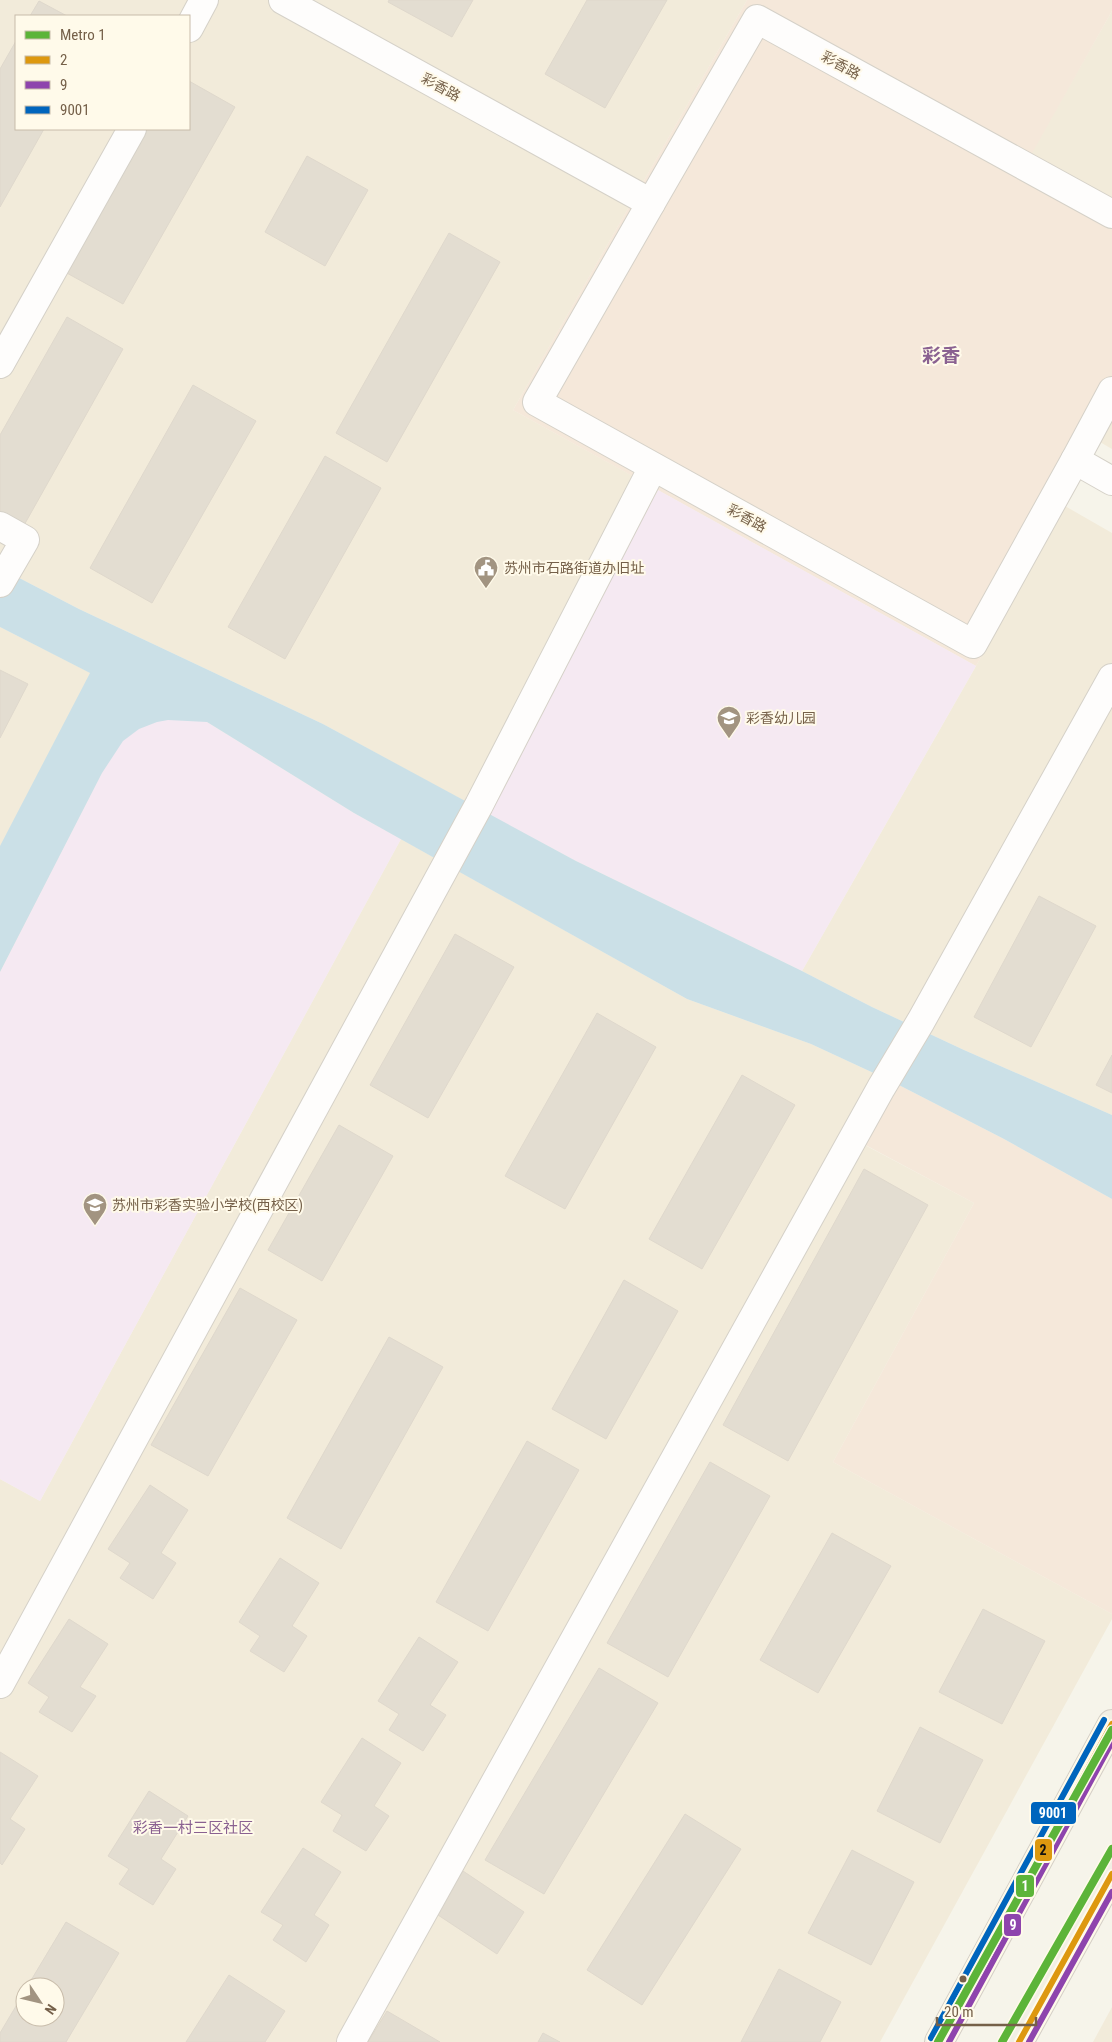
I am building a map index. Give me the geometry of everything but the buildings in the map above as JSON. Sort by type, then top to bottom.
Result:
[{"type":"main road","points":[[939,2042],[1112,1724]]},
{"type":"main road","points":[[1019,2042],[1112,1874]]},
{"type":"street","points":[[190,26],[204,0]]},
{"type":"street","name":"彩香路","points":[[283,0],[651,203]]},
{"type":"street","name":"彩香路","points":[[1112,214],[757,19],[537,402],[973,644],[1112,391]]},
{"type":"street","points":[[0,364],[131,130]]},
{"type":"street","points":[[1075,460],[1112,481]]},
{"type":"street","points":[[0,1684],[479,805],[654,467]]},
{"type":"street","points":[[0,526],[25,540],[4,576]]},
{"type":"street","points":[[351,2042],[881,1088],[921,1021],[1112,678]]},
{"type":"shaded area","points":[[0,0],[747,0],[513,410],[658,490],[484,812],[323,724],[79,609],[0,568]]},
{"type":"shaded area","points":[[747,0],[1112,0],[1112,11],[1031,155],[1112,199],[1112,420],[976,666],[513,410]]},
{"type":"shaded area","points":[[1112,11],[1112,199],[1030,155]]},
{"type":"shaded area","points":[[1112,420],[1112,449],[1100,442]]},
{"type":"shaded area","name":"彩香幼儿园","points":[[658,490],[976,666],[802,971],[576,861],[484,812]]},
{"type":"shaded area","points":[[1065,506],[1112,533],[1112,1115],[964,1050],[872,1007],[802,971]]},
{"type":"shaded area","points":[[0,627],[140,698],[0,972]]},
{"type":"shaded area","name":"苏州市彩香实验小学校(西校区)","points":[[140,698],[207,722],[354,813],[401,839],[40,1501],[0,1479],[0,972]]},
{"type":"shaded area","points":[[401,839],[687,999],[811,1044],[893,1082],[859,1142],[974,1203],[833,1462],[1112,1614],[1112,1619],[880,2042],[0,2042],[0,1479],[40,1501]]},
{"type":"shaded area","points":[[893,1082],[1004,1139],[1112,1199],[1112,1614],[833,1462],[974,1203],[858,1141]]},
{"type":"shaded area","points":[[1112,2007],[1112,2042],[1093,2042]]},
{"type":"water","points":[[0,568],[79,609],[323,724],[576,861],[872,1007],[1112,1115],[1112,1199],[1004,1139],[893,1082],[811,1044],[687,999],[354,813],[207,722],[168,720],[157,722],[139,729],[123,741],[102,773],[0,972],[0,846],[90,673],[0,627]]},
{"type":"metro line","name":"1","points":[[938,2042],[1112,1730]]},
{"type":"metro line","name":"1","points":[[1002,2042],[1112,1849]]},
{"type":"transit line","name":"9001","points":[[931,2038],[1104,1720]]},
{"type":"transit line","name":"2","points":[[939,2042],[1112,1724]]},
{"type":"transit line","name":"9","points":[[949,2042],[1112,1742]]},
{"type":"transit line","name":"2","points":[[1019,2042],[1112,1874]]},
{"type":"transit line","name":"9","points":[[1029,2042],[1112,1892]]},
{"type":"place","name":"苏州市石路街道办旧址","points":[[486,589]]},
{"type":"place","name":"彩香幼儿园","points":[[729,739]]},
{"type":"place","name":"苏州市彩香实验小学校(西校区)","points":[[95,1226]]},
{"type":"district","name":"彩香","points":[[941,355]]},
{"type":"district","name":"彩香一村三区社区","points":[[193,1828]]}]
